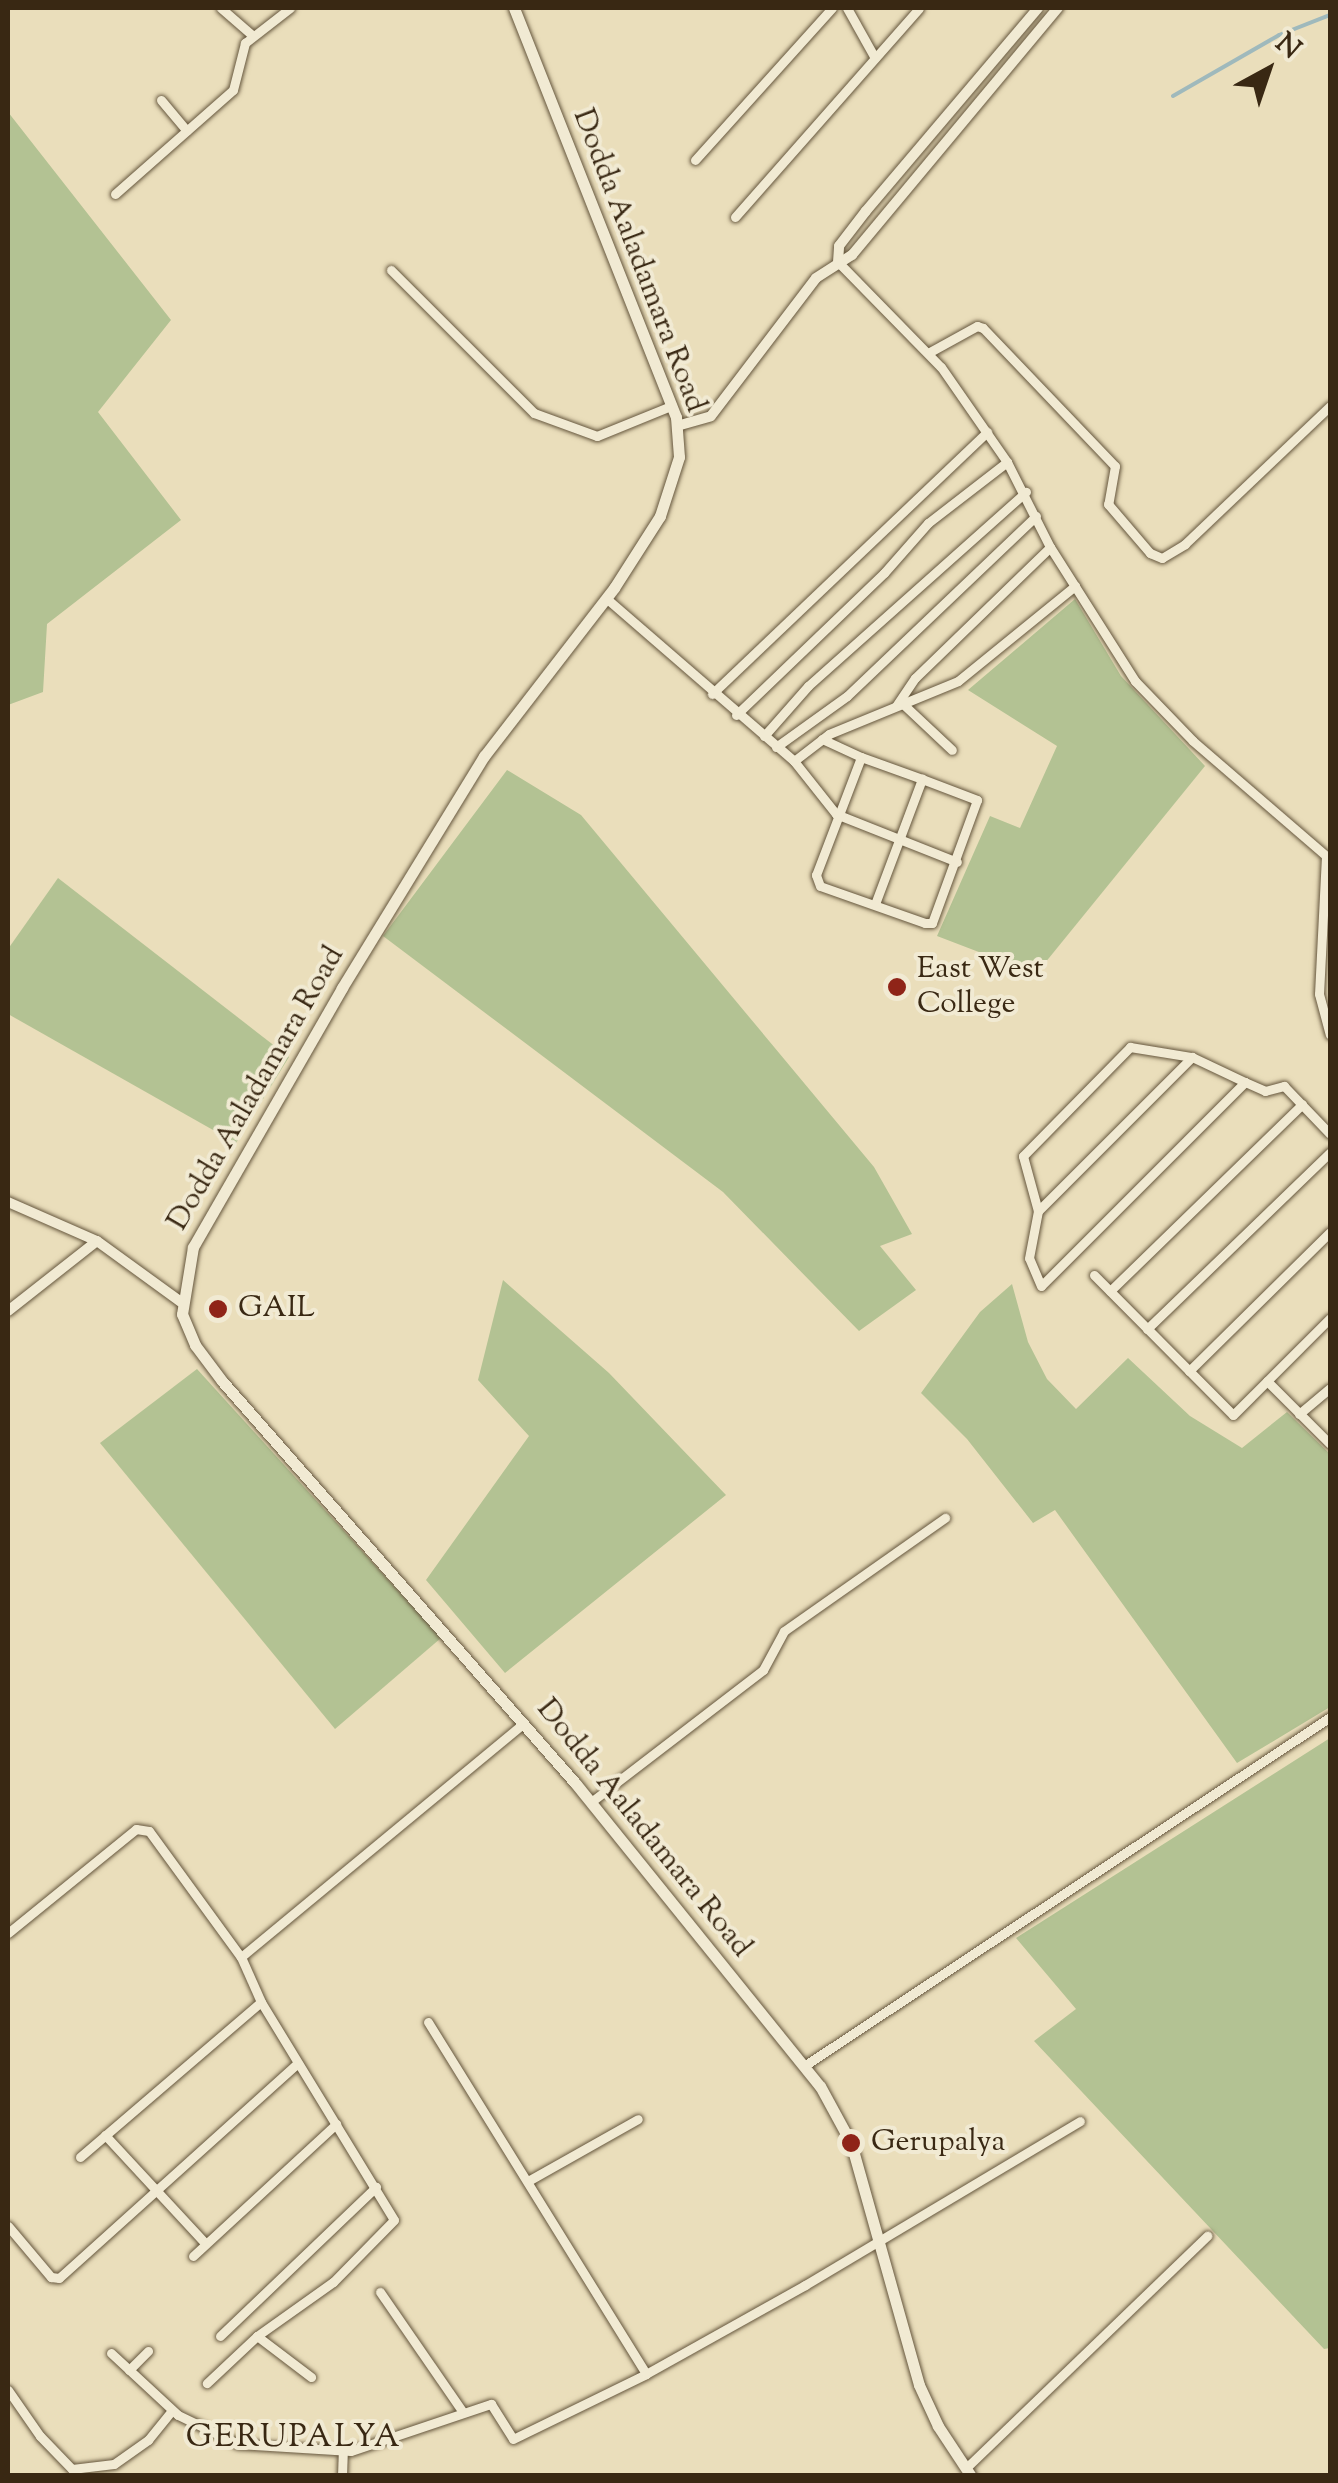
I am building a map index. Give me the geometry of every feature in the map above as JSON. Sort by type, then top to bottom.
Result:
[{"type":"main road","name":"Dodda Aaladamara Road","points":[[514,8],[671,406],[679,458],[660,516],[606,598],[484,756],[420,856],[193,1247],[181,1302],[196,1345],[222,1381],[524,1723],[804,2066],[851,2143],[919,2385],[938,2426],[969,2472]]},
{"type":"street","points":[[220,8],[252,35]]},
{"type":"street","points":[[116,194],[233,90],[245,43],[290,8]]},
{"type":"street","points":[[695,160],[832,8]]},
{"type":"street","points":[[847,8],[875,58]]},
{"type":"street","points":[[734,216],[919,8]]},
{"type":"street","points":[[838,262],[840,246],[866,211],[1038,8]]},
{"type":"street","points":[[676,426],[712,416],[816,278],[852,255],[1058,8]]},
{"type":"street","points":[[161,100],[187,131]]},
{"type":"street","points":[[838,262],[928,352],[987,432],[1026,492],[1050,547],[1136,680],[1193,741],[1326,856],[1319,994],[1330,1035]]},
{"type":"street","points":[[391,270],[534,413],[597,436],[671,406]]},
{"type":"street","points":[[928,352],[976,326],[983,328],[1115,466],[1108,504],[1150,553],[1162,558],[1186,544],[1330,406]]},
{"type":"street","points":[[712,694],[987,432]]},
{"type":"street","points":[[736,714],[884,572],[928,523],[1008,462]]},
{"type":"street","points":[[764,736],[808,686],[1026,492]]},
{"type":"street","points":[[776,747],[847,696],[1036,516]]},
{"type":"street","points":[[899,706],[916,678],[1050,547]]},
{"type":"street","points":[[794,761],[822,739],[958,681],[1075,586]]},
{"type":"street","points":[[606,598],[712,694],[794,761],[840,816],[957,862]]},
{"type":"street","points":[[899,706],[952,750]]},
{"type":"street","points":[[822,739],[977,800],[932,922],[815,881],[862,757]]},
{"type":"street","points":[[875,904],[922,780]]},
{"type":"street","points":[[1246,1082],[1041,1286],[1029,1258],[1038,1212],[1023,1156],[1130,1048],[1192,1056],[1265,1091],[1284,1086],[1330,1134]]},
{"type":"street","points":[[1038,1212],[1192,1056]]},
{"type":"street","points":[[1110,1291],[1302,1104]]},
{"type":"street","points":[[1147,1328],[1330,1152]]},
{"type":"street","points":[[8,1202],[97,1241],[181,1302]]},
{"type":"street","points":[[1189,1371],[1330,1232]]},
{"type":"street","points":[[8,1310],[97,1241]]},
{"type":"street","points":[[1094,1276],[1232,1414],[1330,1318]]},
{"type":"street","points":[[1266,1381],[1330,1444]]},
{"type":"street","points":[[1300,1414],[1330,1388]]},
{"type":"street","points":[[591,1802],[763,1670],[784,1631],[945,1518]]},
{"type":"street","points":[[804,2066],[1330,1717]]},
{"type":"street","points":[[241,1957],[524,1723]]},
{"type":"street","points":[[8,1932],[140,1827],[149,1831],[241,1957],[261,2002],[297,2064],[394,2220],[333,2282],[258,2336],[207,2383]]},
{"type":"street","points":[[80,2157],[261,2002]]},
{"type":"street","points":[[428,2022],[646,2374]]},
{"type":"street","points":[[8,2226],[56,2280],[158,2193],[297,2064]]},
{"type":"street","points":[[528,2181],[638,2118]]},
{"type":"street","points":[[110,2353],[172,2410],[238,2444],[343,2450],[491,2404],[513,2439],[646,2374],[1080,2121]]},
{"type":"street","points":[[193,2256],[336,2124]]},
{"type":"street","points":[[105,2135],[205,2243]]},
{"type":"street","points":[[220,2336],[376,2187]]},
{"type":"street","points":[[969,2472],[1207,2236]]},
{"type":"street","points":[[380,2292],[462,2411]]},
{"type":"street","points":[[258,2336],[311,2377]]},
{"type":"street","points":[[118,2379],[148,2351]]},
{"type":"street","points":[[8,2390],[68,2468],[101,2471],[114,2464],[148,2440],[172,2410]]},
{"type":"street","points":[[342,2476],[343,2450]]},
{"type":"green space","points":[[8,112],[171,320],[98,412],[181,520],[47,624],[43,692],[8,705]]},
{"type":"green space","points":[[1075,599],[1121,676],[1205,766],[1036,974],[937,936],[990,816],[1020,828],[1057,746],[968,690]]},
{"type":"green space","points":[[507,770],[581,815],[874,1167],[912,1234],[880,1246],[916,1290],[859,1331],[723,1192],[383,936]]},
{"type":"green space","points":[[58,878],[289,1057],[236,1143],[8,1014],[8,949]]},
{"type":"green space","points":[[503,1280],[609,1373],[726,1495],[505,1673],[426,1580],[529,1436],[478,1380]]},
{"type":"green space","points":[[1012,1284],[1028,1342],[1047,1379],[1076,1409],[1128,1358],[1190,1416],[1242,1448],[1287,1412],[1330,1454],[1330,1707],[1237,1763],[1055,1510],[1033,1523],[967,1439],[921,1393],[980,1312]]},
{"type":"green space","points":[[197,1369],[441,1638],[335,1729],[100,1443]]},
{"type":"green space","points":[[1330,1738],[1330,2348],[1324,2349],[1034,2041],[1076,2009],[1016,1938]]},
{"type":"waterway","points":[[1173,96],[1279,35],[1330,15]]},
{"type":"place","name":"East West College","points":[[897,987]]},
{"type":"place","name":"GAIL","points":[[218,1309]]},
{"type":"place","name":"Gerupalya","points":[[851,2143]]},
{"type":"district","name":"GERUPALYA","points":[[294,2438]]}]
